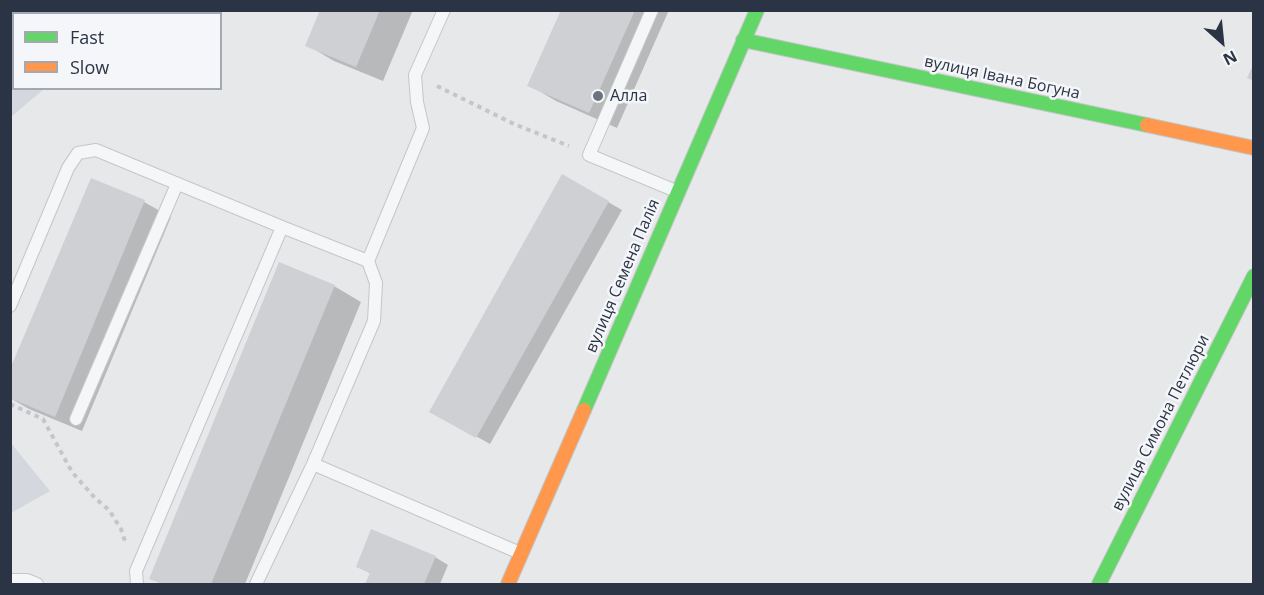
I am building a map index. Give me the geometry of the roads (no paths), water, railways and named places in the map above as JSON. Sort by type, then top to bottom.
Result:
[{"type":"street","name":"вулиця Семена Палія","points":[[508,585],[757,10]]},
{"type":"street","name":"вулиця Івана Богуна","points":[[743,40],[1254,148]]},
{"type":"street","name":"вулиця Симона Петлюри","points":[[1099,585],[1254,276]]},
{"type":"lane","points":[[256,585],[313,464],[374,321],[376,283],[368,261],[423,128],[417,102],[415,75],[444,10]]},
{"type":"lane","points":[[652,10],[589,155],[678,192]]},
{"type":"lane","points":[[10,306],[68,168],[78,153],[96,150],[368,261]]},
{"type":"lane","points":[[76,419],[177,184]]},
{"type":"lane","points":[[137,585],[136,571],[282,227]]},
{"type":"lane","points":[[313,464],[521,554]]},
{"type":"lane","points":[[10,580],[27,580],[37,585]]},
{"type":"place","name":"Алла","points":[[598,96]]}]
